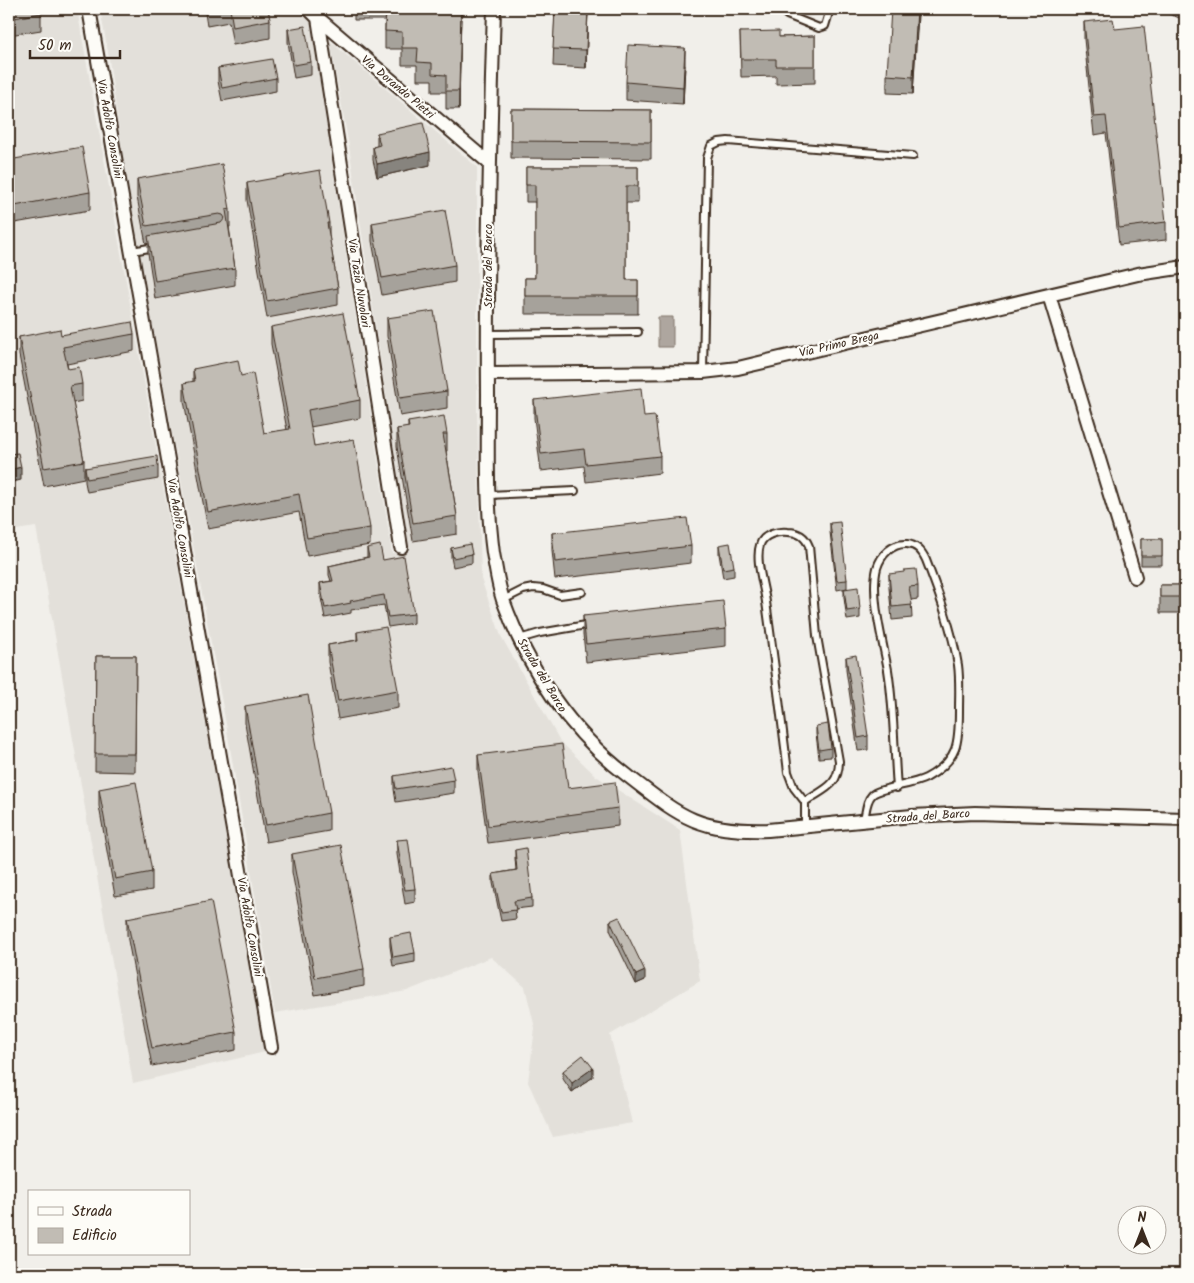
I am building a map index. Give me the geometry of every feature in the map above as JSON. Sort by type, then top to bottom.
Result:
[{"type":"street","name":"Via Adolfo Consolini","points":[[89,9],[271,1047]]},
{"type":"street","name":"Strada del Barco","points":[[494,9],[489,163],[488,495],[490,530],[503,600],[519,639],[558,705],[582,735],[618,769],[671,809],[691,820],[719,828],[757,830],[926,815],[992,812],[1185,819]]},
{"type":"street","name":"Via Dorando Pietri","points":[[313,14],[489,163]]},
{"type":"street","name":"Via Tazio Nuvolari","points":[[313,14],[401,547]]},
{"type":"street","name":"Via Primo Brega","points":[[488,374],[703,372],[738,368],[1138,274],[1185,266]]},
{"type":"street","points":[[1049,295],[1134,577]]},
{"type":"lane","points":[[780,9],[787,15],[819,28],[825,26],[828,9]]},
{"type":"lane","points":[[703,372],[707,158],[712,146],[719,142],[728,141],[913,156]]},
{"type":"lane","points":[[132,251],[161,246]]},
{"type":"lane","points":[[488,334],[638,332]]},
{"type":"lane","points":[[488,495],[575,491]]},
{"type":"lane","points":[[805,802],[834,782],[838,772],[839,761],[818,636],[809,546],[799,534],[780,532],[764,538],[759,546],[759,557],[788,772],[794,788],[805,802],[805,826]]},
{"type":"lane","points":[[864,820],[872,795],[881,790],[897,788],[927,778],[951,756],[957,742],[959,709],[958,667],[942,603],[923,553],[914,546],[903,544],[895,545],[884,556],[878,566],[875,584],[878,621],[889,682],[897,788]]},
{"type":"lane","points":[[503,600],[523,590],[533,588],[566,595],[582,592]]},
{"type":"lane","points":[[519,639],[540,633],[598,623]]},
{"type":"shaded area","points":[[9,9],[77,9],[265,1052],[133,1083],[36,527],[9,531]]},
{"type":"shaded area","points":[[100,9],[300,9],[310,18],[392,553],[409,551],[349,146],[330,41],[477,167],[477,411],[481,579],[501,636],[560,741],[596,776],[680,830],[700,981],[610,1035],[632,1123],[553,1137],[528,1082],[535,1028],[525,987],[491,957],[407,991],[275,1013],[226,724],[127,187]]},
{"type":"shaded area","points":[[658,317],[673,317],[673,347],[658,347]]},
{"type":"building","points":[[9,9],[40,9],[41,13],[9,19]]},
{"type":"building","points":[[230,9],[268,9],[270,20],[233,27]]},
{"type":"building","points":[[386,9],[461,9],[459,91],[446,91],[446,75],[432,74],[432,63],[417,62],[418,48],[402,48],[402,32],[385,31]]},
{"type":"building","points":[[555,9],[588,9],[586,50],[553,49]]},
{"type":"building","points":[[891,9],[917,9],[913,77],[887,75]]},
{"type":"building","points":[[1113,19],[1115,29],[1144,26],[1166,222],[1119,228],[1106,116],[1094,117],[1084,22]]},
{"type":"building","points":[[305,26],[311,62],[294,65],[288,29]]},
{"type":"building","points":[[779,31],[779,37],[815,36],[815,66],[776,66],[776,59],[741,59],[740,32]]},
{"type":"building","points":[[628,45],[685,48],[683,87],[626,82]]},
{"type":"building","points":[[272,59],[276,78],[222,88],[218,68]]},
{"type":"building","points":[[511,109],[651,110],[651,142],[511,141]]},
{"type":"building","points":[[423,123],[430,152],[377,164],[373,147],[380,145],[377,133]]},
{"type":"building","points":[[82,147],[90,192],[9,207],[9,160]]},
{"type":"building","points":[[222,164],[230,209],[226,210],[235,268],[155,281],[148,236],[221,223],[225,218],[219,214],[146,226],[137,179]]},
{"type":"building","points":[[526,167],[638,167],[638,186],[626,186],[626,280],[638,280],[638,296],[525,296],[525,278],[535,278],[535,185],[526,185]]},
{"type":"building","points":[[320,170],[338,288],[267,301],[247,183]]},
{"type":"building","points":[[445,210],[455,265],[382,278],[372,223]]},
{"type":"building","points":[[434,311],[447,391],[400,398],[387,318]]},
{"type":"building","points":[[343,313],[360,400],[308,410],[314,446],[354,439],[370,528],[307,538],[299,494],[208,512],[184,383],[195,381],[193,369],[238,360],[241,376],[253,373],[264,433],[290,429],[271,327]]},
{"type":"building","points":[[132,322],[134,334],[63,347],[68,369],[79,367],[82,384],[70,386],[84,461],[44,468],[19,337],[60,329],[61,335]]},
{"type":"building","points":[[641,388],[644,417],[655,416],[660,456],[586,464],[584,449],[541,454],[534,400]]},
{"type":"building","points":[[444,416],[447,434],[443,434],[457,516],[413,523],[397,429],[409,427],[408,422]]},
{"type":"building","points":[[18,453],[21,467],[9,470],[9,454]]},
{"type":"building","points":[[157,456],[158,466],[87,479],[85,468]]},
{"type":"building","points":[[687,518],[691,546],[555,562],[552,533]]},
{"type":"building","points":[[840,522],[847,580],[837,581],[830,523]]},
{"type":"building","points":[[1141,539],[1162,539],[1162,556],[1141,556]]},
{"type":"building","points":[[730,543],[734,567],[723,569],[719,545]]},
{"type":"building","points":[[470,544],[472,554],[453,558],[451,548]]},
{"type":"building","points":[[380,545],[383,560],[404,556],[414,614],[388,617],[384,595],[325,608],[320,583],[333,581],[329,566],[369,557],[367,548]]},
{"type":"building","points":[[916,569],[918,586],[909,587],[912,605],[892,607],[889,574]]},
{"type":"building","points":[[1160,585],[1185,585],[1185,597],[1160,597]]},
{"type":"building","points":[[858,587],[860,609],[847,611],[844,589]]},
{"type":"building","points":[[723,601],[726,629],[586,644],[583,616]]},
{"type":"building","points":[[386,627],[398,690],[338,701],[328,645],[358,640],[357,632]]},
{"type":"building","points":[[856,655],[868,736],[858,738],[846,657]]},
{"type":"building","points":[[96,656],[136,656],[135,754],[95,754]]},
{"type":"building","points":[[308,695],[329,813],[266,825],[245,706]]},
{"type":"building","points":[[828,724],[831,748],[819,750],[816,726]]},
{"type":"building","points":[[562,744],[568,788],[615,782],[618,808],[488,826],[478,755]]},
{"type":"building","points":[[451,766],[454,780],[396,789],[394,776]]},
{"type":"building","points":[[136,782],[152,872],[115,879],[99,789]]},
{"type":"building","points":[[408,839],[415,889],[405,890],[397,840]]},
{"type":"building","points":[[341,845],[364,969],[315,978],[292,854]]},
{"type":"building","points":[[526,848],[532,898],[514,901],[516,910],[501,912],[493,874],[517,870],[515,850]]},
{"type":"building","points":[[211,901],[236,1032],[152,1048],[127,918]]},
{"type":"building","points":[[619,917],[645,971],[636,975],[610,921]]},
{"type":"building","points":[[411,933],[415,953],[393,957],[390,937]]},
{"type":"building","points":[[583,1055],[593,1068],[572,1083],[563,1071]]}]
